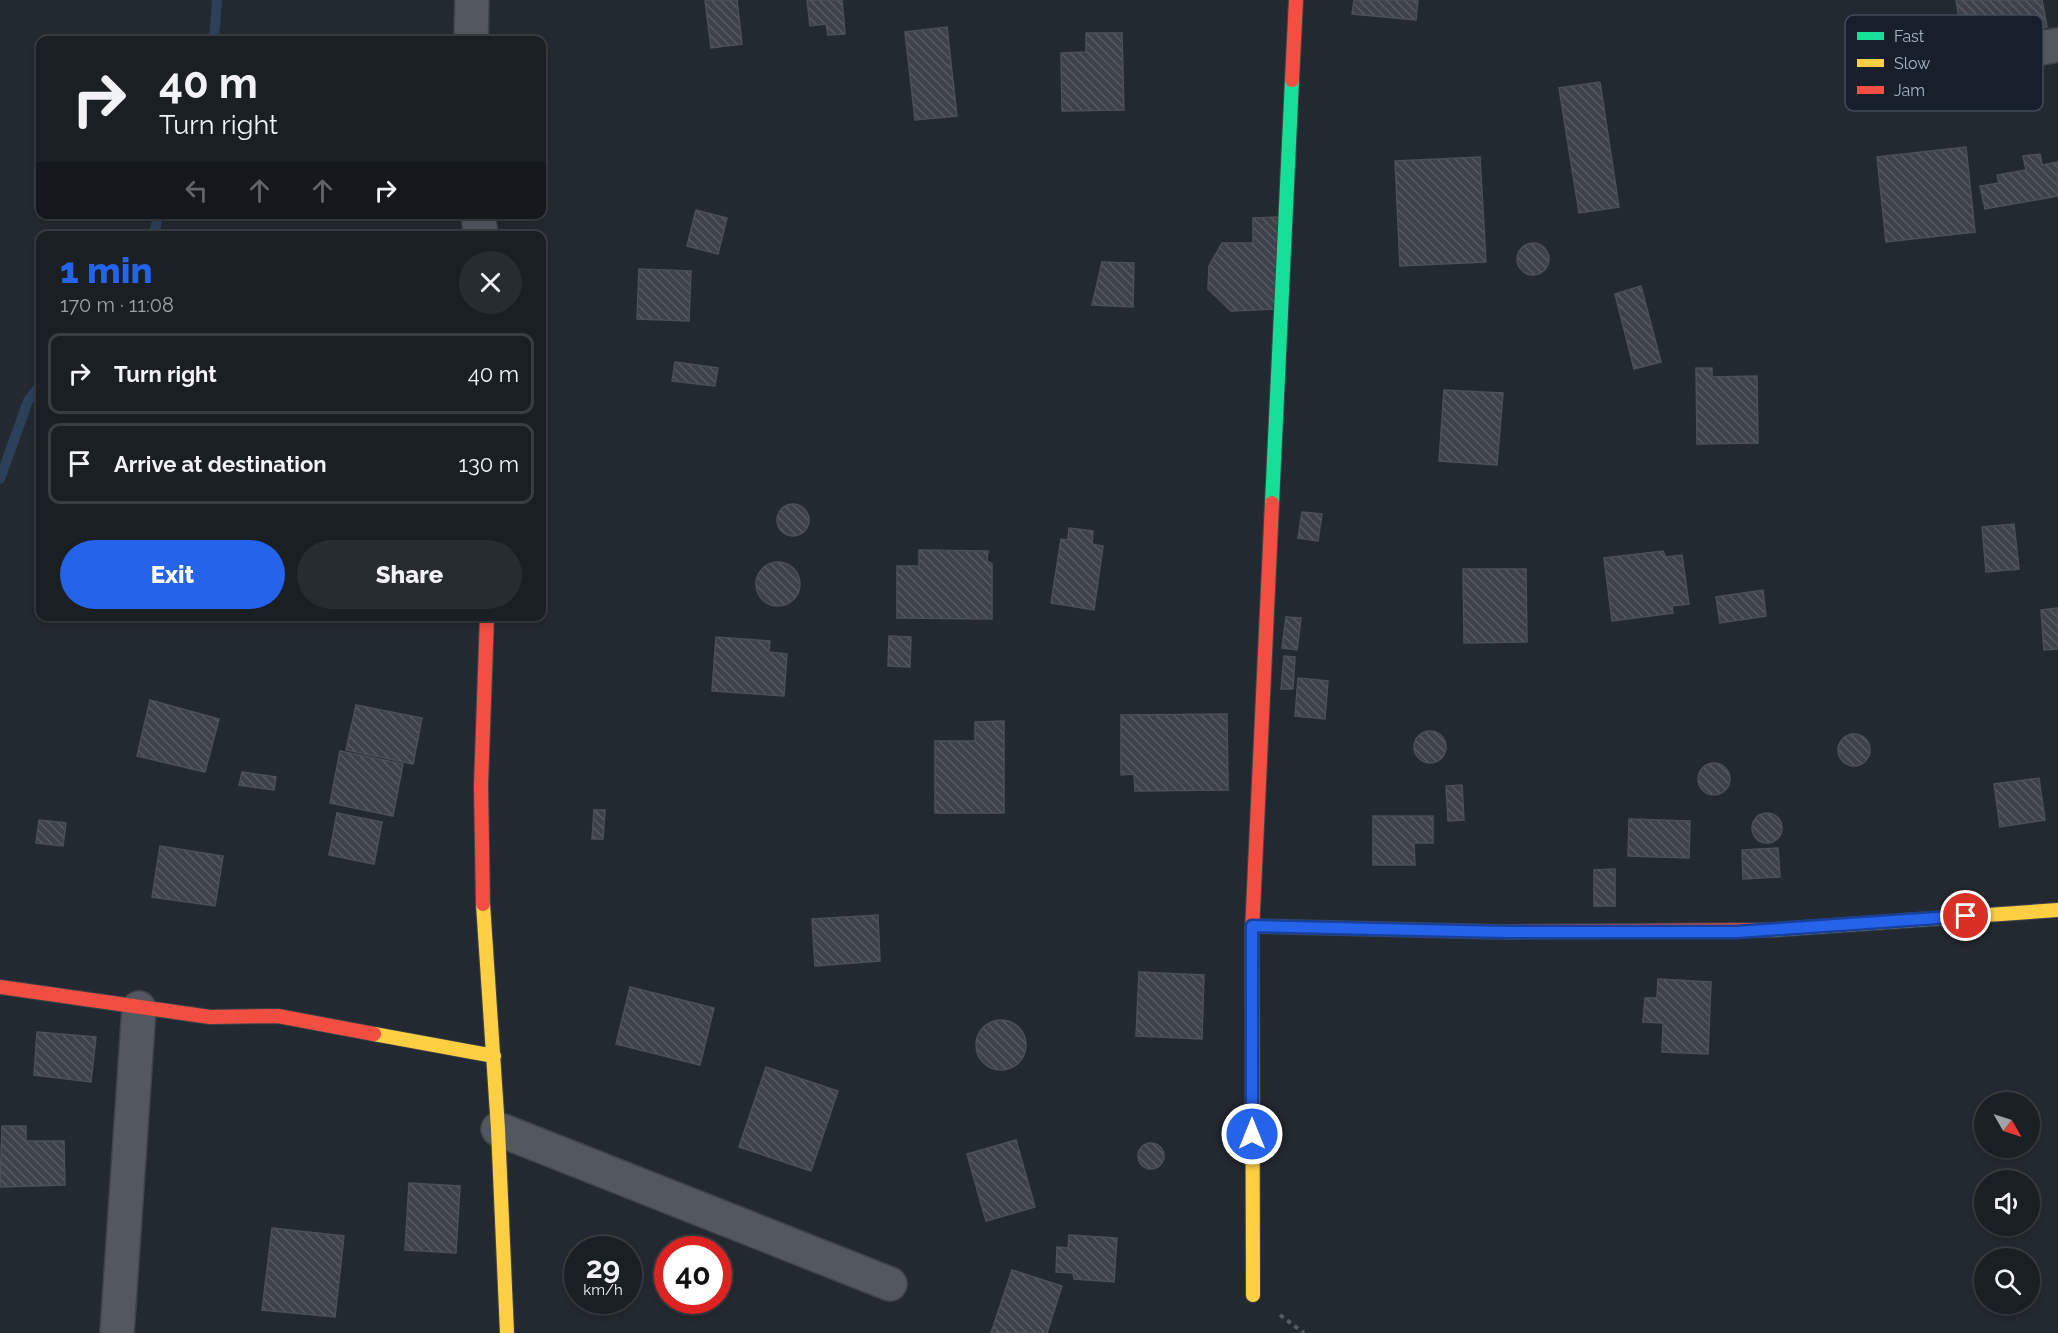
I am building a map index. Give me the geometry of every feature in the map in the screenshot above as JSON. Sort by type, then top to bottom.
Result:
[{"type":"street","points":[[471,36],[472,0]]},
{"type":"street","points":[[1253,1295],[1252,926],[1296,0]]},
{"type":"street","points":[[2043,48],[2058,45]]},
{"type":"street","points":[[487,621],[482,785],[483,910],[494,1056],[507,1333]]},
{"type":"street","points":[[1252,926],[1505,932],[1737,932],[2058,910]]},
{"type":"street","points":[[0,987],[210,1017],[278,1016],[494,1056]]},
{"type":"street","points":[[117,1333],[139,1008]]},
{"type":"street","points":[[498,1129],[890,1284]]},
{"type":"building","points":[[705,0],[737,0],[742,44],[711,48]]},
{"type":"building","points":[[807,0],[842,0],[845,34],[828,35],[826,24],[810,26]]},
{"type":"building","points":[[1354,0],[1418,0],[1416,20],[1352,14]]},
{"type":"building","points":[[1956,0],[2042,0],[2047,27],[2043,28],[2043,15],[1958,15]]},
{"type":"building","points":[[947,27],[957,116],[915,120],[905,32]]},
{"type":"building","points":[[1086,33],[1122,33],[1124,110],[1062,111],[1061,53],[1086,52]]},
{"type":"building","points":[[1600,82],[1619,207],[1579,213],[1559,88]]},
{"type":"building","points":[[1966,147],[1975,232],[1886,242],[1877,157]]},
{"type":"building","points":[[2040,154],[2042,165],[2058,162],[2058,196],[1985,209],[1980,186],[1999,183],[1997,175],[2026,170],[2023,156]]},
{"type":"building","points":[[1480,157],[1486,262],[1400,266],[1395,161]]},
{"type":"building","points":[[696,210],[727,218],[718,254],[687,246]]},
{"type":"building","points":[[1278,217],[1276,309],[1231,311],[1208,289],[1209,266],[1222,243],[1253,243],[1253,218]]},
{"type":"building","points":[[1533,243],[1544,248],[1549,259],[1544,270],[1533,275],[1522,270],[1517,259],[1522,248]]},
{"type":"building","points":[[1102,262],[1134,263],[1133,307],[1092,305]]},
{"type":"building","points":[[639,269],[691,271],[689,321],[637,319]]},
{"type":"building","points":[[1641,286],[1661,362],[1634,369],[1615,294]]},
{"type":"building","points":[[675,362],[718,368],[715,386],[672,381]]},
{"type":"building","points":[[1696,368],[1712,368],[1712,377],[1757,376],[1758,443],[1697,444]]},
{"type":"building","points":[[1444,390],[1503,393],[1497,465],[1439,461]]},
{"type":"building","points":[[793,504],[804,509],[809,520],[804,531],[793,536],[782,531],[777,520],[782,509]]},
{"type":"building","points":[[1302,512],[1322,514],[1318,541],[1298,538]]},
{"type":"building","points":[[2014,524],[2019,569],[1986,572],[1982,527]]},
{"type":"building","points":[[1069,528],[1093,531],[1092,544],[1103,546],[1094,610],[1051,603],[1061,539],[1068,540]]},
{"type":"building","points":[[919,550],[988,551],[987,561],[992,564],[992,619],[897,618],[897,566],[919,566]]},
{"type":"building","points":[[1663,551],[1666,557],[1682,555],[1689,604],[1672,606],[1673,613],[1612,621],[1604,558]]},
{"type":"building","points":[[778,562],[787,563],[794,568],[799,575],[799,593],[794,600],[787,605],[778,606],[769,605],[762,600],[757,593],[756,584],[757,575],[762,568],[769,563]]},
{"type":"building","points":[[1463,569],[1526,569],[1527,642],[1464,643]]},
{"type":"building","points":[[1763,590],[1766,616],[1720,623],[1716,597]]},
{"type":"building","points":[[2058,608],[2058,649],[2044,650],[2041,610]]},
{"type":"building","points":[[1286,617],[1301,618],[1297,650],[1282,648]]},
{"type":"building","points":[[889,636],[911,637],[910,667],[888,666]]},
{"type":"building","points":[[716,637],[770,641],[769,652],[787,654],[784,696],[712,691]]},
{"type":"building","points":[[1284,656],[1295,657],[1293,689],[1281,689]]},
{"type":"building","points":[[1298,678],[1328,681],[1325,719],[1295,716]]},
{"type":"building","points":[[150,700],[219,719],[205,772],[137,756]]},
{"type":"building","points":[[356,705],[422,718],[413,764],[346,750]]},
{"type":"building","points":[[1227,714],[1228,790],[1135,791],[1134,774],[1121,775],[1121,715]]},
{"type":"building","points":[[1004,721],[1004,813],[935,813],[935,741],[975,741],[975,722]]},
{"type":"building","points":[[1430,731],[1441,736],[1446,747],[1441,758],[1430,763],[1419,758],[1414,747],[1419,736]]},
{"type":"building","points":[[1854,734],[1865,739],[1870,750],[1865,761],[1854,766],[1843,761],[1838,750],[1843,739]]},
{"type":"building","points":[[340,751],[403,764],[393,816],[330,803]]},
{"type":"building","points":[[1714,763],[1725,768],[1730,779],[1725,790],[1714,795],[1703,790],[1698,779],[1703,768]]},
{"type":"building","points":[[242,772],[276,777],[274,790],[239,785]]},
{"type":"building","points":[[2039,778],[2045,820],[2000,827],[1994,784]]},
{"type":"building","points":[[1462,785],[1464,820],[1448,821],[1446,786]]},
{"type":"building","points":[[594,810],[605,810],[603,839],[592,839]]},
{"type":"building","points":[[337,813],[382,822],[374,864],[329,855]]},
{"type":"building","points":[[1767,813],[1778,817],[1782,828],[1778,839],[1767,843],[1756,839],[1752,828],[1756,817]]},
{"type":"building","points":[[1373,816],[1433,816],[1433,843],[1414,843],[1415,865],[1373,865]]},
{"type":"building","points":[[1629,819],[1690,821],[1689,858],[1628,856]]},
{"type":"building","points":[[39,820],[66,823],[63,846],[36,843]]},
{"type":"building","points":[[160,846],[223,856],[215,906],[152,897]]},
{"type":"building","points":[[1778,848],[1780,877],[1743,879],[1742,850]]},
{"type":"building","points":[[1615,869],[1615,906],[1594,906],[1594,870]]},
{"type":"building","points":[[878,915],[880,961],[815,966],[812,919]]},
{"type":"building","points":[[1139,972],[1204,975],[1202,1039],[1136,1036]]},
{"type":"building","points":[[1658,979],[1711,982],[1708,1054],[1662,1052],[1663,1023],[1643,1022],[1645,998],[1657,998]]},
{"type":"building","points":[[630,987],[714,1008],[700,1065],[616,1044]]},
{"type":"building","points":[[996,1020],[1006,1020],[1019,1027],[1026,1040],[1026,1050],[1019,1063],[1006,1070],[996,1070],[987,1066],[980,1059],[976,1050],[976,1040],[980,1031],[987,1024]]},
{"type":"building","points":[[37,1032],[96,1037],[91,1082],[34,1075]]},
{"type":"building","points":[[766,1067],[838,1091],[811,1171],[739,1147]]},
{"type":"building","points":[[2,1126],[26,1126],[26,1141],[64,1141],[65,1185],[0,1187]]},
{"type":"building","points":[[1016,1140],[1035,1207],[986,1221],[967,1154]]},
{"type":"building","points":[[1151,1143],[1161,1146],[1164,1156],[1161,1166],[1151,1169],[1141,1166],[1138,1156],[1141,1146]]},
{"type":"building","points":[[409,1183],[460,1186],[456,1253],[405,1250]]},
{"type":"building","points":[[272,1228],[344,1236],[335,1317],[262,1310]]},
{"type":"building","points":[[1069,1235],[1117,1238],[1114,1282],[1074,1279],[1073,1273],[1056,1272],[1057,1247],[1068,1248]]},
{"type":"building","points":[[1012,1270],[1062,1286],[1047,1333],[991,1333]]},
{"type":"waterway","points":[[214,36],[217,0]]},
{"type":"waterway","points":[[155,231],[157,219]]},
{"type":"waterway","points":[[0,479],[28,401],[36,390]]},
{"type":"traffic: fast","points":[[1272,503],[1292,80]]},
{"type":"traffic: slow","points":[[483,904],[498,1129],[507,1333]]},
{"type":"traffic: slow","points":[[1771,930],[2058,910]]},
{"type":"traffic: slow","points":[[1252,932],[1253,1295]]},
{"type":"traffic: slow","points":[[374,1034],[494,1056]]},
{"type":"traffic: jam","points":[[1292,80],[1296,0]]},
{"type":"traffic: jam","points":[[1252,932],[1272,503]]},
{"type":"traffic: jam","points":[[483,904],[481,785],[487,621]]},
{"type":"traffic: jam","points":[[1252,926],[1505,932],[1771,930]]},
{"type":"traffic: jam","points":[[0,987],[210,1017],[278,1016],[374,1034]]},
{"type":"route","points":[[1252,1134],[1252,926],[1505,932],[1737,932],[1966,916]]}]
